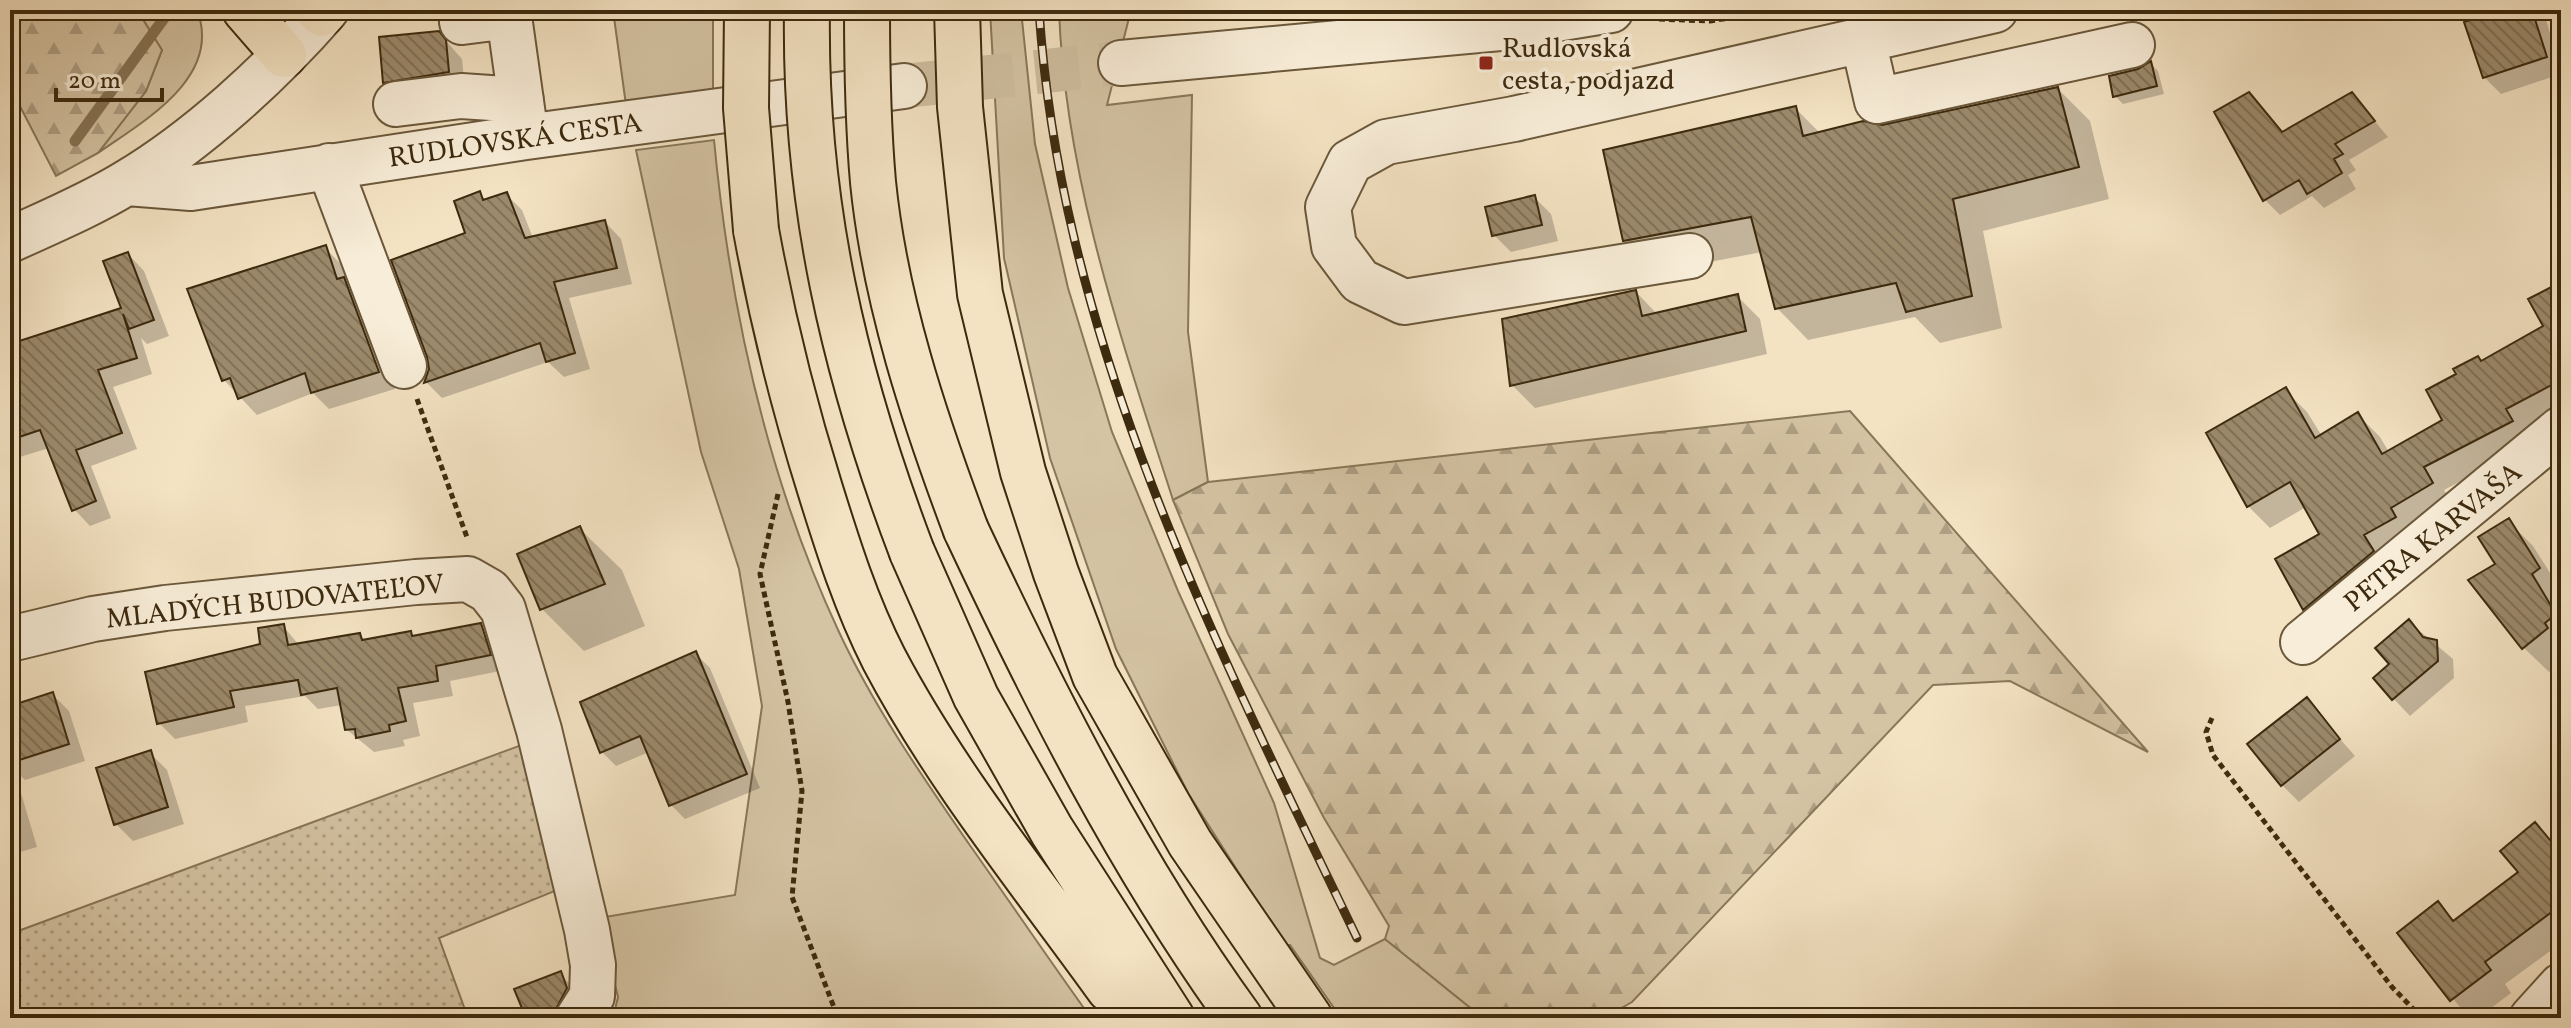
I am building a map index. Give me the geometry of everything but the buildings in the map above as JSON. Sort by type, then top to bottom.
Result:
[{"type":"highway","points":[[245,10],[284,55]]},
{"type":"highway","points":[[747,10],[746,108],[758,245],[775,335],[847,578],[883,658],[953,774],[1109,989],[1142,1018]]},
{"type":"highway","points":[[807,10],[806,75],[814,185],[834,296],[854,385],[912,552],[976,697],[1052,831],[1172,1018]]},
{"type":"highway","points":[[867,10],[874,183],[890,282],[938,455],[966,530],[1035,676],[1109,817],[1240,1018]]},
{"type":"highway","points":[[957,10],[960,107],[980,294],[1023,472],[1056,573],[1095,676],[1182,829],[1310,1018]]},
{"type":"street","points":[[1121,63],[1484,30],[1585,17],[1611,10]]},
{"type":"street","points":[[1690,256],[1404,302],[1360,281],[1334,246],[1328,207],[1350,162],[1386,142],[1514,119],[1995,10]]},
{"type":"street","points":[[10,240],[127,183],[187,140],[284,55],[322,11]]},
{"type":"street","points":[[396,104],[461,96],[523,119],[509,16],[462,22]]},
{"type":"street","points":[[1863,40],[1877,101],[2132,45]]},
{"type":"street","name":"RUDLOVSKÁ CESTA","points":[[127,183],[191,188],[329,166],[523,119],[904,86]]},
{"type":"street","points":[[329,166],[404,366]]},
{"type":"street","points":[[10,201],[52,220]]},
{"type":"street","name":"PETRA KARVAŠA","points":[[2303,642],[2561,429]]},
{"type":"street","name":"MLADÝCH BUDOVATEĽOV","points":[[10,639],[93,619],[165,608],[468,579],[489,591],[503,609],[555,788],[593,965],[592,996],[578,1018]]},
{"type":"street","points":[[2532,1018],[2561,986]]},
{"type":"path","points":[[1659,19],[1710,21],[1780,10]]},
{"type":"path","points":[[404,366],[460,515]]},
{"type":"path","points":[[779,489],[760,574],[788,702],[802,791],[792,897],[838,1018]]},
{"type":"path","points":[[2212,718],[2206,732],[2213,755],[2392,987],[2422,1018]]},
{"type":"green space","points":[[10,10],[137,10],[162,50],[146,91],[98,153],[56,176],[10,87]]},
{"type":"green space","points":[[137,10],[197,10],[202,34],[199,56],[174,95],[137,127],[98,153],[146,91],[162,50]]},
{"type":"green space","points":[[613,10],[713,10],[713,90],[626,105]]},
{"type":"green space","points":[[990,10],[1021,10],[1035,144],[1068,288],[1112,432],[1178,591],[1274,803],[1320,958],[1334,965],[1385,939],[1483,1018],[1341,1018],[1290,945],[1285,945],[1188,793],[1116,649],[1050,458],[1004,258]]},
{"type":"green space","points":[[1059,10],[1131,10],[1107,105],[1192,95],[1188,332],[1208,482],[1173,500],[1116,319],[1084,197],[1072,135]]},
{"type":"green space","points":[[714,140],[730,266],[756,391],[791,514],[814,574],[853,660],[900,741],[1091,1018],[613,1018],[618,997],[599,918],[735,895],[762,706],[739,569],[701,452],[636,150]]},
{"type":"green space","points":[[1850,411],[2148,752],[2010,681],[1933,685],[1632,1002],[1604,1018],[1483,1018],[1385,939],[1389,926],[1324,818],[1228,634],[1173,500],[1208,482]]},
{"type":"green space","points":[[527,743],[567,886],[439,938],[468,1018],[10,1018],[10,934]]},
{"type":"waterway","points":[[75,141],[170,10]]},
{"type":"tunnel","points":[[904,86],[1121,63]]},
{"type":"railway","points":[[1039,10],[1053,133],[1078,254],[1112,372],[1153,488],[1200,602],[1250,715],[1357,938]]},
{"type":"place","name":"Rudlovská cesta, podjazd","points":[[1486,63]]}]
